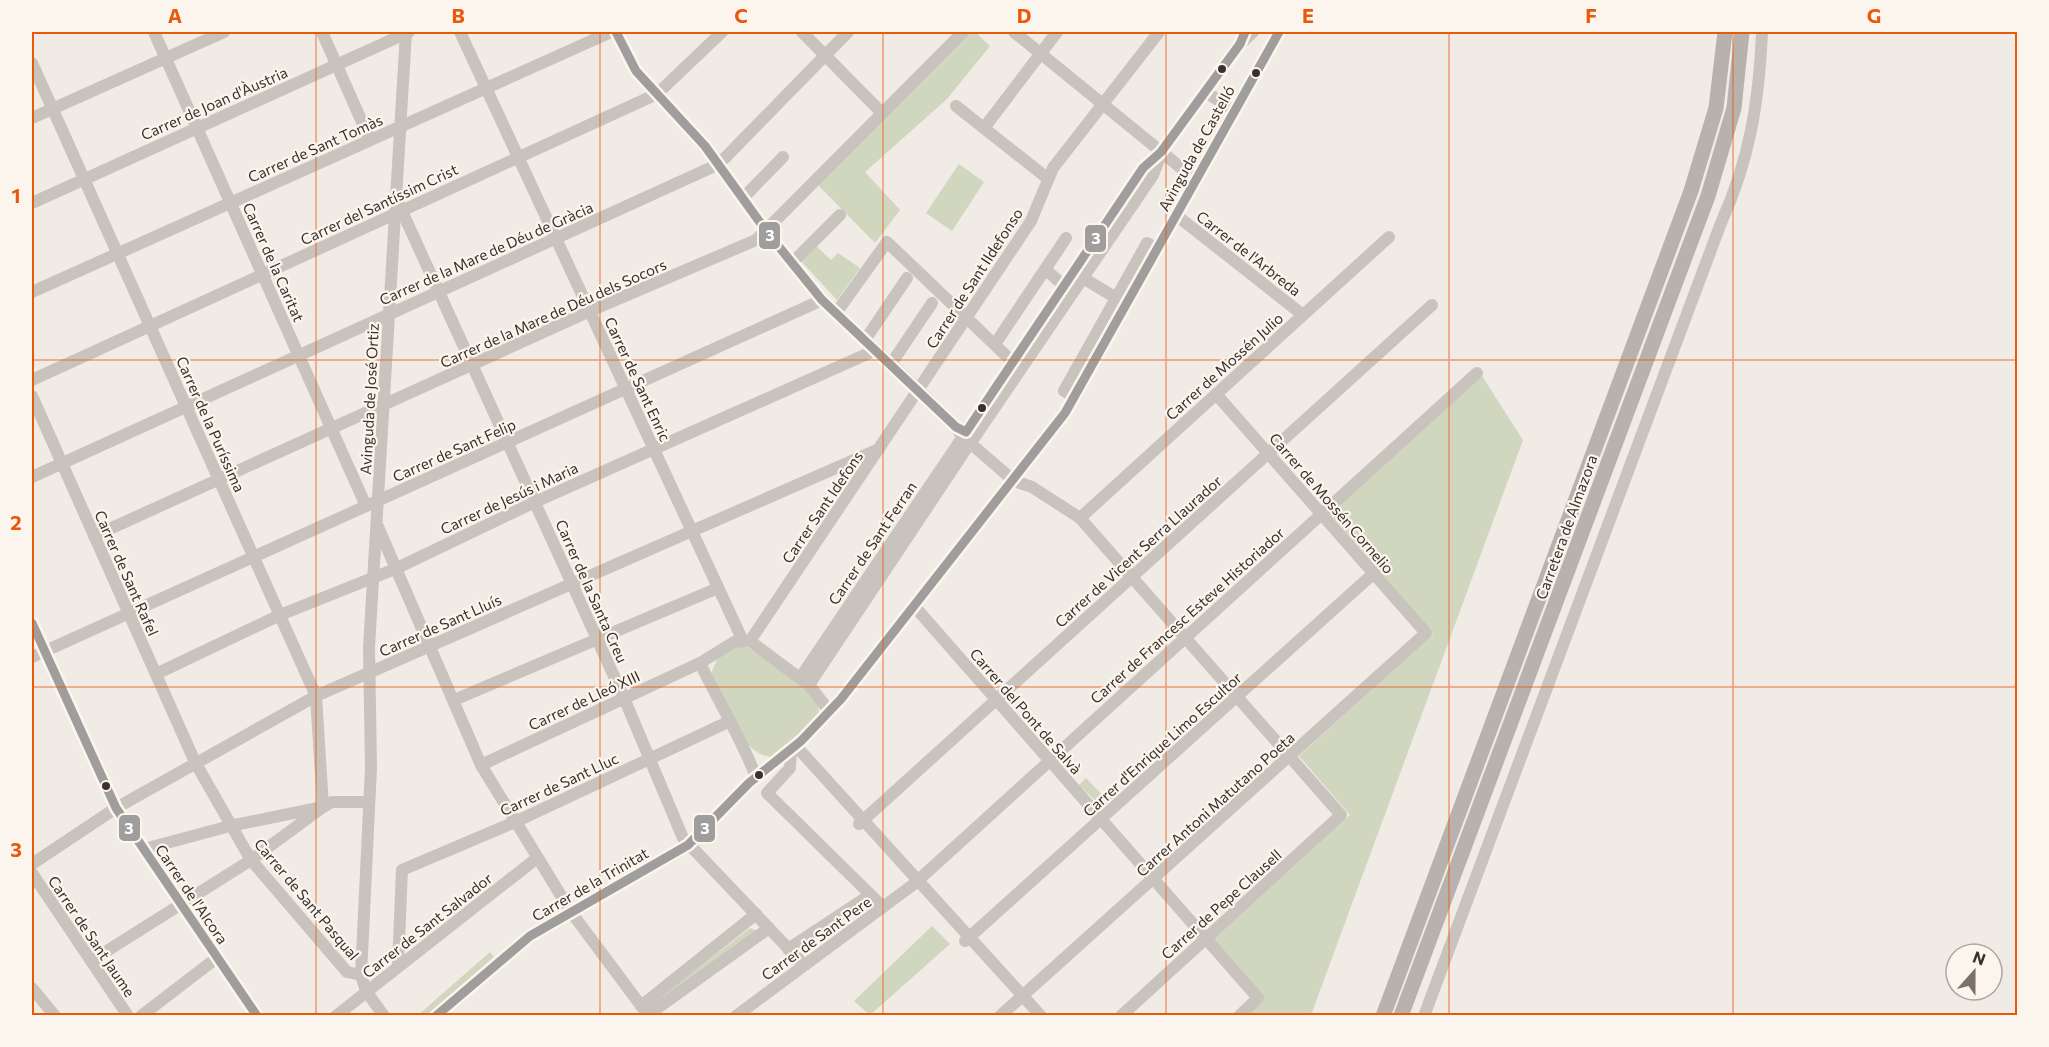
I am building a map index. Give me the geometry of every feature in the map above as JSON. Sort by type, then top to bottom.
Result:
[{"type":"main road","name":"Carretera de Almazora","points":[[1383,1016],[1691,191],[1716,108],[1725,32]]},
{"type":"main road","name":"Carretera de Almazora","points":[[1401,1016],[1708,196],[1734,108],[1742,32]]},
{"type":"street","name":"Carrer de la Caritat","points":[[153,32],[264,274],[298,354],[372,503]]},
{"type":"street","points":[[32,118],[224,32]]},
{"type":"street","points":[[322,32],[370,140]]},
{"type":"street","name":"Carrer de Joan d'Àustria","points":[[32,203],[407,32]]},
{"type":"street","name":"Avinguda de José Ortiz","points":[[361,975],[371,768],[369,673],[376,523],[372,503],[384,405],[407,32]]},
{"type":"street","name":"Carrer de Sant Enric","points":[[460,32],[718,588],[746,641]]},
{"type":"street","name":"Carrer de Sant Tomàs","points":[[32,292],[611,32]]},
{"type":"street","points":[[616,32],[636,71],[719,164],[767,232],[822,300],[1014,481],[1032,487],[1080,518],[1290,756]]},
{"type":"street","name":"Carrer del Santíssim Crist","points":[[32,380],[264,274],[398,207],[518,157],[657,94],[722,32]]},
{"type":"street","points":[[802,32],[882,113]]},
{"type":"street","name":"Carrer de la Mare de Déu de Gràcia","points":[[32,477],[719,164],[848,32]]},
{"type":"street","name":"Carrer de la Mare de Déu dels Socors","points":[[94,536],[219,477],[474,365],[590,311],[756,240],[767,232],[963,32]]},
{"type":"street","points":[[1014,32],[1196,180]]},
{"type":"street","points":[[984,128],[1057,32]]},
{"type":"street","name":"Carrer de Sant Ildefonso","points":[[919,390],[1031,221],[1047,178],[1159,32]]},
{"type":"street","name":"Carrer de Sant Ferran","points":[[1240,44],[1245,32]]},
{"type":"street","name":"Carrer de Sant Ferran","points":[[804,682],[1068,290],[1143,168],[1161,152],[1240,44],[1252,32]]},
{"type":"street","name":"Avinguda de Castelló","points":[[760,773],[793,747],[830,712],[1055,429],[1075,397],[1064,391],[1121,301],[1147,243],[1158,249],[1279,32]]},
{"type":"street","points":[[1424,1016],[1721,223],[1739,183],[1760,78],[1762,32]]},
{"type":"street","name":"Carrer de la Puríssima","points":[[32,63],[316,696],[322,807]]},
{"type":"street","points":[[1206,92],[1234,111]]},
{"type":"street","points":[[956,106],[1047,178]]},
{"type":"street","name":"Carrer de Sant Ferran","points":[[1068,290],[1083,278],[1153,175],[1161,152]]},
{"type":"street","points":[[743,198],[783,157]]},
{"type":"street","name":"Carrer de la Santa Creu","points":[[398,207],[440,290],[688,845],[804,965]]},
{"type":"street","points":[[792,263],[840,215]]},
{"type":"street","name":"Carrer de l'Arbreda","points":[[1176,215],[1303,315]]},
{"type":"street","name":"Carrer de Mossén Julio","points":[[1080,518],[1389,237]]},
{"type":"street","points":[[994,344],[1066,238]]},
{"type":"street","points":[[836,313],[887,242],[1017,366]]},
{"type":"street","points":[[1046,270],[1068,290]]},
{"type":"street","points":[[865,340],[907,278]]},
{"type":"street","points":[[1083,278],[1121,301]]},
{"type":"street","name":"Carrer de Sant Felip","points":[[32,657],[822,300]]},
{"type":"street","points":[[891,364],[932,303]]},
{"type":"street","name":"Carrer de Vicent Serra Llaurador","points":[[861,822],[1432,305]]},
{"type":"street","name":"Carrer de Jesús i Maria","points":[[156,674],[280,615],[395,569],[535,502],[876,350]]},
{"type":"street","name":"Carrer de Francesc Esteve Historiador","points":[[915,882],[1477,373]]},
{"type":"street","name":"Carrer Sant Idefons","points":[[746,641],[919,390]]},
{"type":"street","name":"Carrer de Mossén Cornelio","points":[[1216,394],[1426,633]]},
{"type":"street","name":"Carrer de Sant Rafel","points":[[32,396],[195,762]]},
{"type":"street","name":"Carrer de Sant Lluís","points":[[32,864],[116,808],[316,696],[879,449]]},
{"type":"street","points":[[376,523],[481,765],[571,912],[643,1012]]},
{"type":"street","name":"Carrer d'Enrique Limo Escultor","points":[[967,939],[1374,573]]},
{"type":"street","points":[[454,700],[718,588]]},
{"type":"street","name":"Carrer del Pont de Salvà","points":[[915,607],[1258,998],[1239,1016]]},
{"type":"street","name":"Carrer de l'Alcora","points":[[32,623],[116,808],[257,1016]]},
{"type":"street","name":"Carrer Antoni Matutano Poeta","points":[[1000,1016],[1426,633]]},
{"type":"street","points":[[746,641],[804,682],[830,712]]},
{"type":"street","name":"Carrer de Lleó XIII","points":[[481,765],[700,663],[734,642],[746,641]]},
{"type":"street","points":[[700,663],[728,722],[760,773]]},
{"type":"street","name":"Carrer de Sant Lluc","points":[[398,965],[402,870],[515,822],[728,722]]},
{"type":"street","points":[[793,747],[1021,998],[1041,1016]]},
{"type":"street","name":"Avinguda de Castelló","points":[[793,747],[790,768],[767,794],[870,895]]},
{"type":"street","name":"Carrer de Pepe Clausell","points":[[1121,1016],[1341,815],[1290,756]]},
{"type":"street","name":"Carrer de Sant Pasqual","points":[[195,762],[251,860],[346,972],[361,975],[366,991],[384,1016]]},
{"type":"street","name":"Carrer de la Trinitat","points":[[435,1016],[530,936],[688,845],[760,773]]},
{"type":"street","points":[[91,961],[251,860],[322,807],[332,802],[369,804]]},
{"type":"street","points":[[144,849],[230,826],[322,807]]},
{"type":"street","name":"Carrer de Sant Salvador","points":[[336,1016],[537,858]]},
{"type":"street","name":"Carrer de Sant Jaume","points":[[32,873],[128,1016]]},
{"type":"street","name":"Carrer de Sant Pere","points":[[736,1016],[915,882]]},
{"type":"street","points":[[870,895],[883,908]]},
{"type":"street","name":"Carrer de Sant Pere","points":[[788,949],[870,895]]},
{"type":"street","points":[[643,1012],[756,914]]},
{"type":"street","points":[[643,1012],[769,928]]},
{"type":"street","points":[[141,1016],[218,957]]},
{"type":"street","points":[[32,988],[55,1016]]},
{"type":"street","points":[[1021,998],[1033,1016]]},
{"type":"green space","points":[[970,32],[975,32],[990,46],[947,99],[865,172],[900,210],[875,243],[818,185]]},
{"type":"green space","points":[[959,164],[984,182],[952,231],[926,213]]},
{"type":"green space","points":[[816,246],[831,260],[838,253],[860,268],[837,300],[802,262]]},
{"type":"green space","points":[[1482,376],[1523,440],[1311,1015],[1246,1015],[1264,998],[1213,940],[1350,815],[1299,756],[1433,634],[1329,513]]},
{"type":"green space","points":[[740,646],[749,648],[808,689],[818,702],[819,713],[815,721],[771,757],[760,753],[741,737],[711,677],[714,665],[720,656]]},
{"type":"green space","points":[[1086,778],[1104,797],[1116,786],[1121,791],[1102,807],[1079,785]]},
{"type":"green space","points":[[932,926],[950,944],[870,1015],[854,1001]]},
{"type":"green space","points":[[750,928],[757,931],[650,1010],[649,1006]]},
{"type":"green space","points":[[490,952],[494,957],[427,1015],[417,1016]]},
{"type":"transit line","name":"3","points":[[616,32],[636,71],[705,146],[767,232],[822,300],[956,427],[966,432],[1143,168],[1161,152],[1240,44],[1245,32]]},
{"type":"transit line","name":"3","points":[[436,1016],[530,936],[688,845],[749,783],[801,741],[841,699],[1065,413],[1279,32]]},
{"type":"transit line","name":"3","points":[[32,623],[116,808],[257,1016]]}]
